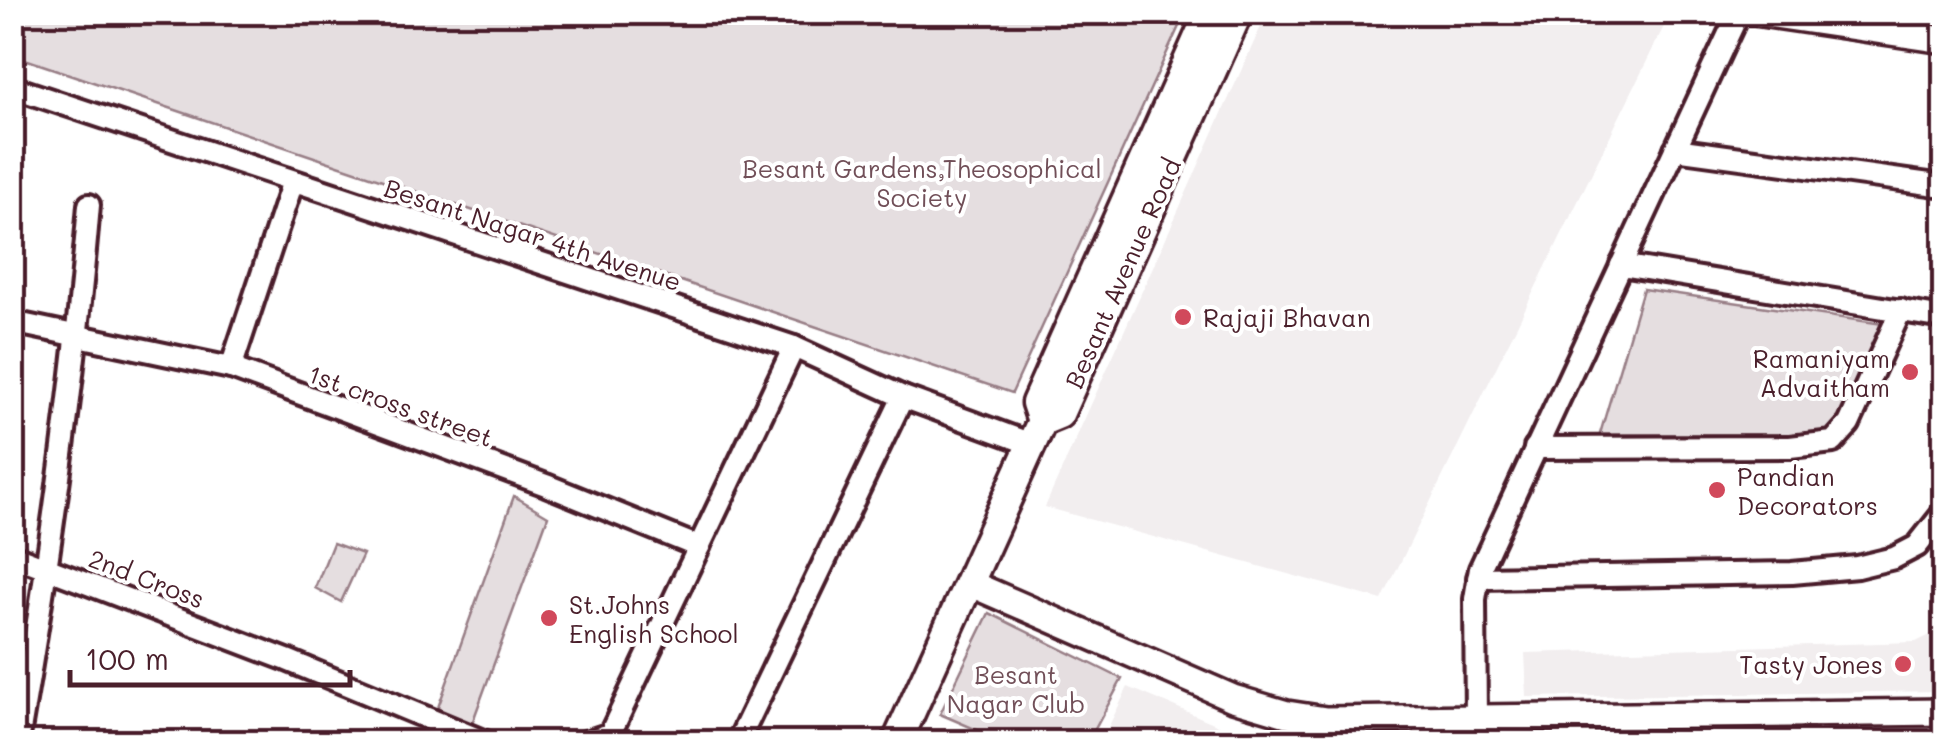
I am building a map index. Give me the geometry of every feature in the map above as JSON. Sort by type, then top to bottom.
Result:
[{"type":"main road","points":[[1037,432],[1036,403],[1210,12]]},
{"type":"main road","name":"Besant Avenue Road","points":[[897,742],[1037,432],[1059,414],[1238,12]]},
{"type":"street","points":[[1476,720],[1478,578],[1739,12]]},
{"type":"street","points":[[1754,12],[1944,40]]},
{"type":"street","name":"Besant Nagar 4th Avenue","points":[[12,86],[794,347],[904,397],[1037,432]]},
{"type":"street","points":[[1675,150],[1944,186]]},
{"type":"street","points":[[230,368],[294,181]]},
{"type":"street","points":[[18,742],[48,567],[78,336],[88,205]]},
{"type":"street","points":[[1621,265],[1944,318]]},
{"type":"street","points":[[1535,448],[1790,447],[1833,442],[1849,424],[1901,310]]},
{"type":"street","name":"1st cross street","points":[[12,322],[230,368],[546,485],[699,547]]},
{"type":"street","points":[[586,742],[620,738],[699,547],[794,347]]},
{"type":"street","points":[[738,742],[904,397]]},
{"type":"street","points":[[1478,578],[1792,572],[1857,567],[1894,558],[1917,546],[1944,512]]},
{"type":"street","name":"2nd Cross","points":[[12,555],[287,660],[484,742]]},
{"type":"street","points":[[968,583],[1233,698],[1287,714],[1326,720],[1426,732],[1476,720],[1944,712]]},
{"type":"shaded area","points":[[1267,13],[1670,14],[1382,600],[1045,507]]},
{"type":"shaded area","points":[[1944,628],[1944,691],[1527,697],[1525,653],[1916,642]]},
{"type":"shaded area","points":[[1128,687],[1259,742],[1101,742]]},
{"type":"green space","name":"Besant Gardens,Theosophical Society","points":[[13,12],[1185,13],[1012,393],[13,55]]},
{"type":"green space","points":[[1643,289],[1883,324],[1834,435],[1600,434]]},
{"type":"green space","points":[[514,496],[548,516],[470,729],[436,713]]},
{"type":"green space","points":[[333,543],[363,554],[341,602],[315,588]]},
{"type":"green space","name":"Besant Nagar Club","points":[[989,613],[1122,679],[1088,742],[1005,742],[940,714]]},
{"type":"place","name":"Rajaji Bhavan","points":[[1183,317]]},
{"type":"place","name":"Ramaniyam Advaitham","points":[[1910,372]]},
{"type":"place","name":"Pandian Decorators","points":[[1717,490]]},
{"type":"place","name":"St.Johns English School","points":[[549,618]]},
{"type":"place","name":"Tasty Jones","points":[[1903,664]]}]
